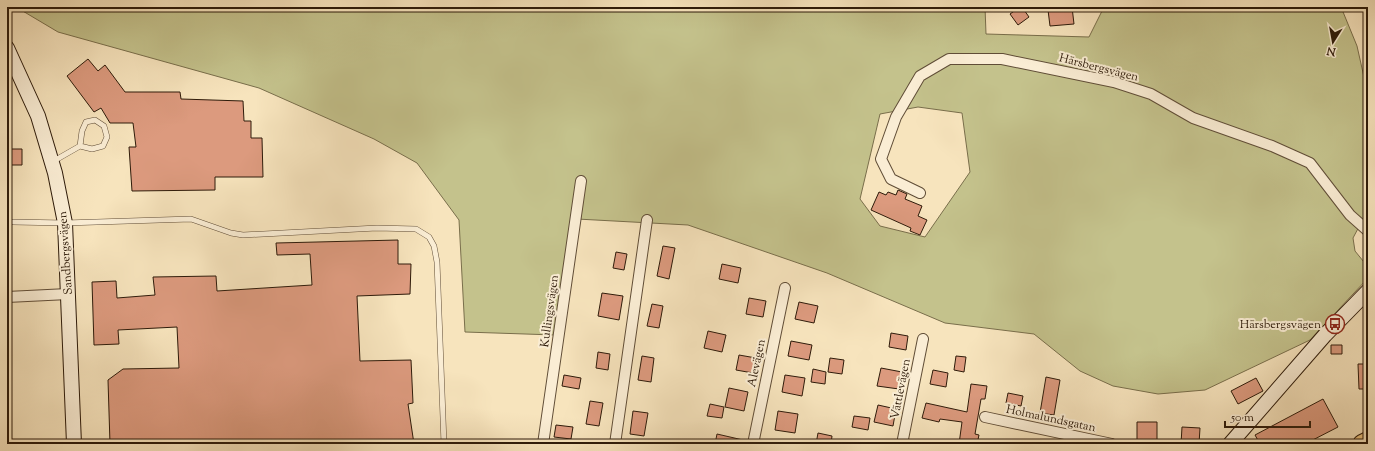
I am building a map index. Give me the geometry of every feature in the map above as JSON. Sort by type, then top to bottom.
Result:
[{"type":"highway","points":[[1362,444],[1368,441]]},
{"type":"street","name":"Sandbergsvägen","points":[[7,48],[38,116],[52,163],[65,223],[74,444]]},
{"type":"street","name":"Härsbergsvägen","points":[[920,193],[891,179],[881,159],[896,117],[920,76],[949,59],[1002,59],[1114,82],[1151,94],[1193,118],[1272,146],[1310,163],[1350,215],[1368,231]]},
{"type":"street","name":"Kullingsvägen","points":[[543,444],[581,181]]},
{"type":"street","points":[[615,444],[647,220]]},
{"type":"street","name":"Alevägen","points":[[752,444],[785,288]]},
{"type":"street","points":[[1230,444],[1322,338],[1368,291]]},
{"type":"street","points":[[7,297],[68,294]]},
{"type":"street","name":"Vättlevägen","points":[[902,444],[922,339]]},
{"type":"street","name":"Holmalundsgatan","points":[[985,417],[1112,444]]},
{"type":"lane","points":[[52,163],[80,146],[92,149],[103,146],[107,137],[104,126],[94,120],[86,122],[82,130],[80,146]]},
{"type":"lane","points":[[13,222],[65,223],[190,219],[231,233],[244,235],[377,228],[416,230],[429,237],[434,246],[437,262],[444,444]]},
{"type":"shaded area","points":[[16,7],[985,7],[986,34],[1089,37],[1104,7],[1341,7],[1357,46],[1368,95],[1368,217],[1362,221],[1353,238],[1355,251],[1368,267],[1368,278],[1310,340],[1205,390],[1158,394],[1113,386],[1080,371],[1034,334],[945,323],[827,273],[688,225],[577,219],[555,335],[465,332],[459,220],[417,163],[374,139],[259,88],[58,32]],"holes":[[[918,107],[962,113],[970,172],[925,237],[880,226],[860,199],[880,114]]]},
{"type":"building","points":[[1022,7],[1029,17],[1018,25],[1010,14]]},
{"type":"building","points":[[1072,7],[1074,24],[1050,26],[1048,10]]},
{"type":"building","points":[[88,59],[98,71],[105,65],[125,92],[180,92],[181,99],[243,101],[244,121],[251,121],[251,138],[262,138],[263,177],[215,177],[215,190],[132,191],[129,147],[136,147],[133,123],[110,123],[101,108],[94,112],[67,76]]},
{"type":"building","points":[[7,149],[22,149],[22,165],[7,165]]},
{"type":"building","points":[[898,190],[907,194],[905,199],[922,206],[918,216],[927,220],[920,235],[910,231],[911,228],[871,210],[879,192],[886,195],[888,192],[896,195]]},
{"type":"building","points":[[398,240],[398,264],[411,264],[410,294],[357,296],[360,361],[411,360],[413,403],[408,404],[414,444],[110,444],[108,380],[123,369],[179,368],[177,327],[118,330],[119,344],[94,345],[92,282],[116,281],[117,298],[155,295],[153,277],[216,276],[217,291],[312,285],[310,254],[277,255],[276,243]]},
{"type":"building","points":[[663,246],[675,248],[669,279],[657,276]]},
{"type":"building","points":[[616,252],[627,254],[624,270],[613,268]]},
{"type":"building","points":[[722,264],[741,268],[738,283],[719,279]]},
{"type":"building","points":[[602,293],[623,296],[619,320],[598,316]]},
{"type":"building","points":[[749,298],[766,301],[763,317],[746,314]]},
{"type":"building","points":[[799,302],[818,306],[814,323],[795,319]]},
{"type":"building","points":[[652,304],[663,306],[659,328],[647,326]]},
{"type":"building","points":[[708,331],[726,335],[722,352],[704,348]]},
{"type":"building","points":[[891,333],[908,336],[906,350],[889,347]]},
{"type":"building","points":[[791,341],[812,345],[809,360],[788,356]]},
{"type":"building","points":[[1331,345],[1342,345],[1342,354],[1331,354]]},
{"type":"building","points":[[598,352],[610,354],[608,370],[596,368]]},
{"type":"building","points":[[739,355],[756,358],[753,373],[736,370]]},
{"type":"building","points":[[642,356],[654,358],[651,382],[638,380]]},
{"type":"building","points":[[956,356],[966,357],[964,372],[954,370]]},
{"type":"building","points":[[830,358],[844,360],[842,374],[828,372]]},
{"type":"building","points":[[1358,364],[1368,364],[1368,389],[1359,389]]},
{"type":"building","points":[[881,368],[902,372],[899,389],[877,386]]},
{"type":"building","points":[[813,369],[826,372],[825,384],[811,382]]},
{"type":"building","points":[[933,370],[948,373],[946,387],[930,384]]},
{"type":"building","points":[[564,375],[581,378],[579,389],[562,386]]},
{"type":"building","points":[[785,375],[805,378],[802,396],[782,392]]},
{"type":"building","points":[[1046,377],[1060,380],[1054,415],[1040,413]]},
{"type":"building","points":[[1256,378],[1263,391],[1238,404],[1231,391]]},
{"type":"building","points":[[971,384],[987,386],[985,399],[981,399],[975,434],[979,435],[977,444],[959,444],[962,422],[940,419],[939,422],[922,418],[926,403],[967,412]]},
{"type":"building","points":[[729,388],[748,392],[744,411],[725,407]]},
{"type":"building","points":[[1008,393],[1023,396],[1021,406],[1006,403]]},
{"type":"building","points":[[1323,399],[1338,427],[1305,444],[1260,444],[1255,435]]},
{"type":"building","points":[[590,401],[603,403],[599,426],[586,424]]},
{"type":"building","points":[[710,404],[724,407],[722,418],[707,416]]},
{"type":"building","points":[[878,405],[896,409],[893,426],[874,422]]},
{"type":"building","points":[[633,411],[648,413],[644,436],[630,434]]},
{"type":"building","points":[[778,411],[798,414],[795,433],[775,430]]},
{"type":"building","points":[[854,416],[870,418],[868,430],[852,427]]},
{"type":"building","points":[[1137,422],[1157,422],[1157,442],[1137,441]]},
{"type":"building","points":[[556,425],[573,427],[571,439],[554,437]]},
{"type":"building","points":[[1182,427],[1200,428],[1199,444],[1181,444]]},
{"type":"building","points":[[818,433],[832,436],[831,444],[816,444]]},
{"type":"building","points":[[717,434],[743,440],[743,444],[715,444]]},
{"type":"place","name":"Härsbergsvägen","points":[[1335,324]]}]
